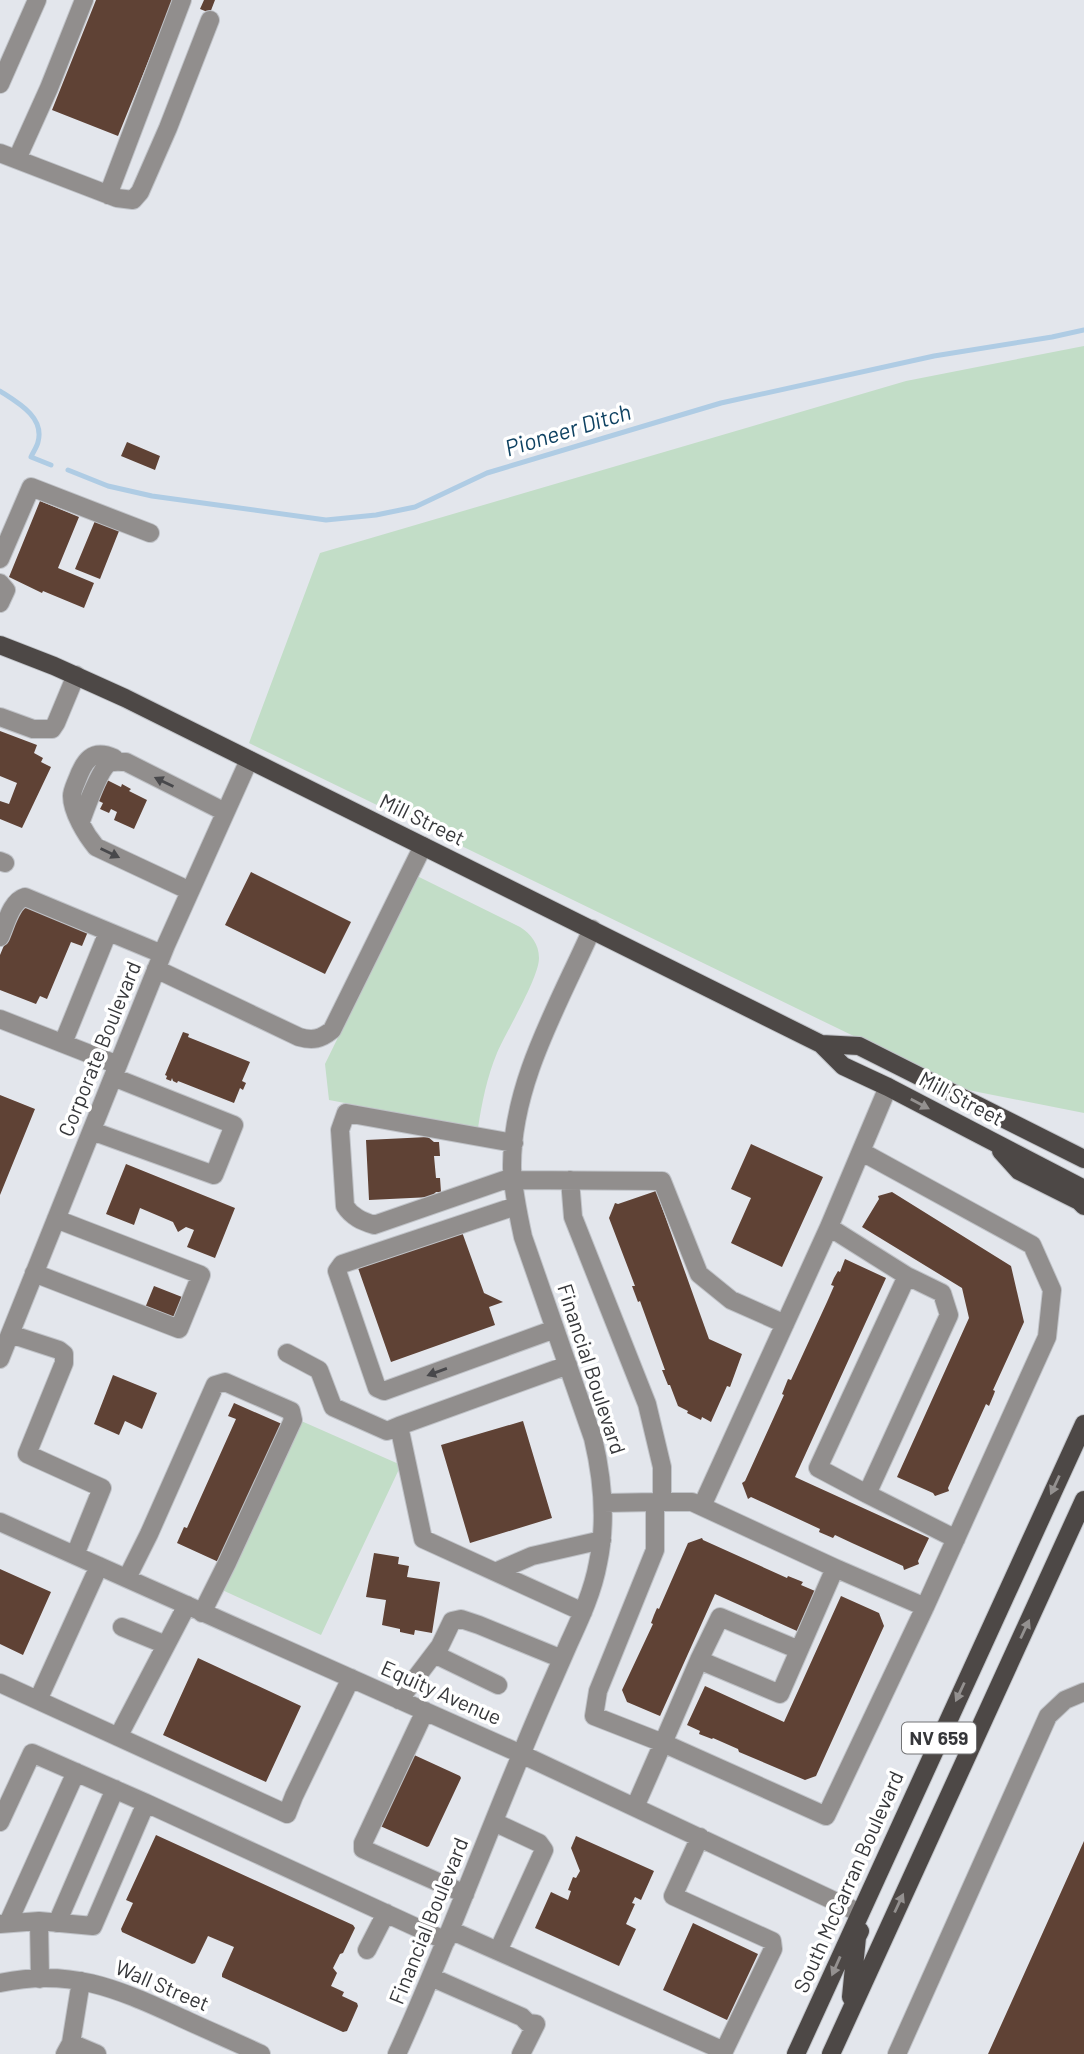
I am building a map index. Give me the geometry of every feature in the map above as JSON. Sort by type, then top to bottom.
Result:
[{"type":"main road","name":"Mill Street","points":[[0,645],[76,675],[592,929],[821,1044],[843,1066],[1084,1189]]},
{"type":"main road","name":"Mill Street","points":[[821,1044],[859,1046],[1084,1159]]},
{"type":"main road","points":[[1025,1130],[1084,1147]]},
{"type":"main road","points":[[991,1141],[1018,1171],[1084,1206]]},
{"type":"main road","name":"South McCarran Boulevard","points":[[796,2054],[1084,1423]]},
{"type":"main road","name":"NV 659","points":[[831,2054],[1084,1500]]},
{"type":"main road","points":[[849,2014],[857,1937],[863,1923],[860,1913]]},
{"type":"street","points":[[0,84],[37,0]]},
{"type":"street","points":[[17,159],[84,0]]},
{"type":"street","points":[[108,195],[182,0]]},
{"type":"street","points":[[0,153],[108,195],[133,200],[140,192],[168,128],[210,20]]},
{"type":"street","points":[[0,559],[31,487],[149,533]]},
{"type":"street","points":[[0,583],[6,590],[0,603]]},
{"type":"street","points":[[0,717],[33,729],[52,729],[76,675]]},
{"type":"street","points":[[190,891],[96,847],[85,834],[76,814],[72,793],[82,766],[97,754],[104,754],[225,812]]},
{"type":"street","name":"Corporate Boulevard","points":[[0,1359],[8,1324],[34,1273],[159,962],[249,760]]},
{"type":"street","points":[[81,821],[95,806],[112,770],[122,766],[123,762]]},
{"type":"street","points":[[0,937],[14,906],[19,899],[25,897],[108,932],[299,1037],[310,1040],[323,1037],[332,1030],[423,846]]},
{"type":"street","name":"Financial Boulevard","points":[[397,2054],[583,1612],[598,1565],[604,1503],[600,1468],[593,1437],[523,1237],[513,1178],[514,1143],[520,1102],[530,1069],[592,929]]},
{"type":"street","points":[[62,1043],[108,932]]},
{"type":"street","points":[[0,1019],[62,1043],[115,1071],[234,1125],[214,1175],[92,1131]]},
{"type":"street","points":[[702,1506],[829,1227],[888,1087]]},
{"type":"street","points":[[514,1143],[346,1113],[340,1130],[345,1206],[350,1214],[374,1224],[513,1178],[662,1181],[699,1275],[731,1300],[785,1324]]},
{"type":"street","points":[[570,1180],[573,1217],[647,1404],[662,1467],[654,1550],[598,1691],[594,1716],[663,1743],[826,1816],[925,1607],[1047,1337],[1052,1290],[1032,1245],[862,1152]]},
{"type":"street","points":[[516,1206],[342,1264],[337,1271],[377,1388],[384,1391],[555,1329]]},
{"type":"street","points":[[34,1273],[179,1329],[201,1275],[56,1219]]},
{"type":"street","points":[[829,1227],[907,1276],[942,1293],[948,1315],[867,1494]]},
{"type":"street","points":[[907,1276],[818,1468],[956,1539]]},
{"type":"street","points":[[8,1324],[64,1354],[64,1363],[27,1454],[102,1488],[75,1555]]},
{"type":"street","points":[[287,1353],[319,1370],[333,1407],[387,1431],[568,1365]]},
{"type":"street","points":[[118,1737],[166,1645],[228,1563],[293,1420],[291,1411],[225,1382],[215,1385],[127,1578]]},
{"type":"street","points":[[399,1426],[423,1539],[583,1612]]},
{"type":"street","points":[[604,1503],[692,1502],[925,1607]]},
{"type":"street","name":"Equity Avenue","points":[[0,1522],[521,1754],[860,1913]]},
{"type":"street","points":[[495,1572],[532,1556],[602,1540]]},
{"type":"street","points":[[38,1700],[99,1566]]},
{"type":"street","points":[[699,1660],[780,1694],[835,1568]]},
{"type":"street","points":[[635,1807],[720,1617],[799,1650]]},
{"type":"street","points":[[399,1700],[440,1646],[452,1621],[461,1619],[562,1659]]},
{"type":"street","points":[[122,1627],[166,1645]]},
{"type":"street","points":[[434,1654],[498,1685]]},
{"type":"street","points":[[0,1683],[287,1814],[351,1678]]},
{"type":"street","points":[[897,2054],[1048,1716],[1065,1700],[1084,1692]]},
{"type":"street","points":[[425,1711],[363,1843],[363,1849],[465,1894]]},
{"type":"street","points":[[0,1822],[32,1753],[386,1913],[498,1951],[724,2051],[773,1949],[772,1941],[673,1896],[700,1838]]},
{"type":"street","points":[[4,1924],[76,1772]]},
{"type":"street","points":[[57,1923],[115,1789]]},
{"type":"street","points":[[4,1924],[39,1921],[93,1926],[146,1803]]},
{"type":"street","points":[[494,1822],[539,1843],[544,1850],[498,1951]]},
{"type":"street","points":[[367,1950],[386,1913]]},
{"type":"street","points":[[39,1921],[40,1979]]},
{"type":"street","points":[[431,1978],[522,2017],[528,2023],[536,2024],[521,2054]]},
{"type":"street","name":"Wall Street","points":[[0,1983],[64,1979],[125,1992],[261,2054]]},
{"type":"street","points":[[81,1982],[68,2048],[97,2054]]},
{"type":"green space","points":[[1084,346],[1084,1113],[963,1089],[249,743],[320,553],[906,381]]},
{"type":"green space","points":[[417,876],[520,927],[531,936],[538,948],[538,967],[534,978],[490,1071],[478,1128],[329,1100],[325,1064]]},
{"type":"green space","points":[[299,1420],[401,1465],[321,1635],[220,1589]]},
{"type":"building","points":[[96,0],[173,0],[118,136],[52,110]]},
{"type":"building","points":[[204,0],[215,0],[210,13],[200,9]]},
{"type":"building","points":[[127,442],[160,456],[155,470],[121,456]]},
{"type":"building","points":[[40,501],[79,517],[58,568],[94,583],[84,608],[43,591],[42,593],[9,577]]},
{"type":"building","points":[[97,516],[121,526],[100,579],[75,569]]},
{"type":"building","points":[[0,731],[37,745],[34,753],[43,758],[41,762],[51,767],[22,828],[0,819],[0,801],[9,804],[17,783],[0,776]]},
{"type":"building","points":[[87,777],[103,778],[121,787],[122,784],[131,789],[129,791],[147,800],[134,829],[114,820],[117,812],[111,809],[109,813],[100,809],[103,803],[80,792]]},
{"type":"building","points":[[251,872],[351,922],[325,974],[225,925]]},
{"type":"building","points":[[22,902],[89,929],[82,946],[71,942],[47,999],[40,996],[36,1004],[0,990],[0,955]]},
{"type":"building","points":[[183,1032],[189,1034],[188,1037],[250,1062],[242,1081],[246,1083],[243,1090],[240,1088],[234,1103],[178,1081],[177,1083],[172,1078],[171,1081],[166,1079],[165,1075]]},
{"type":"building","points":[[0,1095],[35,1109],[0,1195]]},
{"type":"building","points":[[428,1137],[439,1142],[440,1156],[434,1156],[436,1178],[440,1178],[441,1192],[436,1192],[431,1197],[369,1200],[366,1140]]},
{"type":"building","points":[[751,1144],[823,1177],[782,1267],[731,1243],[751,1198],[731,1189]]},
{"type":"building","points":[[126,1164],[235,1208],[215,1258],[187,1247],[194,1230],[186,1227],[178,1232],[173,1222],[140,1208],[134,1225],[106,1214]]},
{"type":"building","points":[[656,1191],[709,1339],[742,1354],[730,1387],[727,1386],[711,1422],[702,1417],[701,1420],[678,1406],[662,1370],[665,1370],[609,1218],[615,1203]]},
{"type":"building","points":[[892,1192],[1011,1266],[1024,1322],[993,1390],[995,1391],[989,1406],[986,1404],[948,1488],[949,1491],[935,1496],[897,1477],[969,1318],[962,1288],[862,1227],[879,1199],[878,1196]]},
{"type":"building","points":[[462,1232],[484,1293],[503,1302],[489,1307],[495,1325],[391,1362],[358,1268]]},
{"type":"building","points":[[845,1259],[886,1278],[795,1477],[929,1538],[919,1564],[904,1570],[903,1566],[835,1535],[833,1538],[819,1532],[820,1529],[751,1497],[748,1499],[742,1483]]},
{"type":"building","points":[[154,1286],[182,1297],[173,1319],[145,1308]]},
{"type":"building","points":[[113,1375],[157,1393],[142,1429],[125,1421],[119,1435],[94,1424]]},
{"type":"building","points":[[234,1403],[282,1424],[223,1564],[177,1543],[184,1527],[187,1528],[236,1419],[228,1416]]},
{"type":"building","points":[[523,1421],[552,1518],[470,1543],[441,1445]]},
{"type":"building","points":[[702,1538],[787,1578],[788,1576],[803,1582],[801,1585],[815,1591],[797,1631],[715,1594],[660,1716],[627,1702],[622,1690],[688,1543]]},
{"type":"building","points":[[374,1553],[399,1557],[398,1564],[409,1566],[407,1577],[440,1582],[432,1633],[415,1630],[414,1635],[382,1625],[386,1600],[366,1597]]},
{"type":"building","points":[[0,1569],[51,1592],[23,1655],[0,1644]]},
{"type":"building","points":[[841,1596],[879,1613],[884,1626],[816,1776],[805,1780],[699,1734],[700,1731],[687,1725],[705,1686],[784,1722]]},
{"type":"building","points":[[198,1658],[301,1706],[266,1782],[163,1735]]},
{"type":"building","points":[[412,1754],[461,1778],[427,1847],[378,1825]]},
{"type":"building","points":[[156,1835],[353,1925],[355,1928],[333,1968],[337,1973],[331,1986],[344,1992],[342,1996],[357,2003],[347,2031],[343,2032],[222,1977],[234,1947],[208,1936],[195,1963],[192,1964],[122,1932],[133,1903],[126,1900]]},
{"type":"building","points":[[576,1836],[654,1871],[641,1900],[635,1897],[632,1903],[635,1904],[626,1924],[636,1929],[619,1966],[535,1928],[551,1892],[568,1900],[571,1891],[568,1890],[573,1877],[576,1878],[580,1871],[571,1848]]},
{"type":"building","points":[[1084,1841],[1084,2054],[988,2054]]},
{"type":"building","points":[[693,1923],[758,1954],[727,2020],[663,1990]]},
{"type":"waterway","name":"Pioneer Ditch","points":[[68,470],[108,486],[152,496],[326,520],[376,515],[415,507],[487,473],[721,403],[934,356],[1084,330]]},
{"type":"waterway","name":"Pioneer Ditch","points":[[0,391],[34,418],[39,433],[31,457],[51,465]]}]
